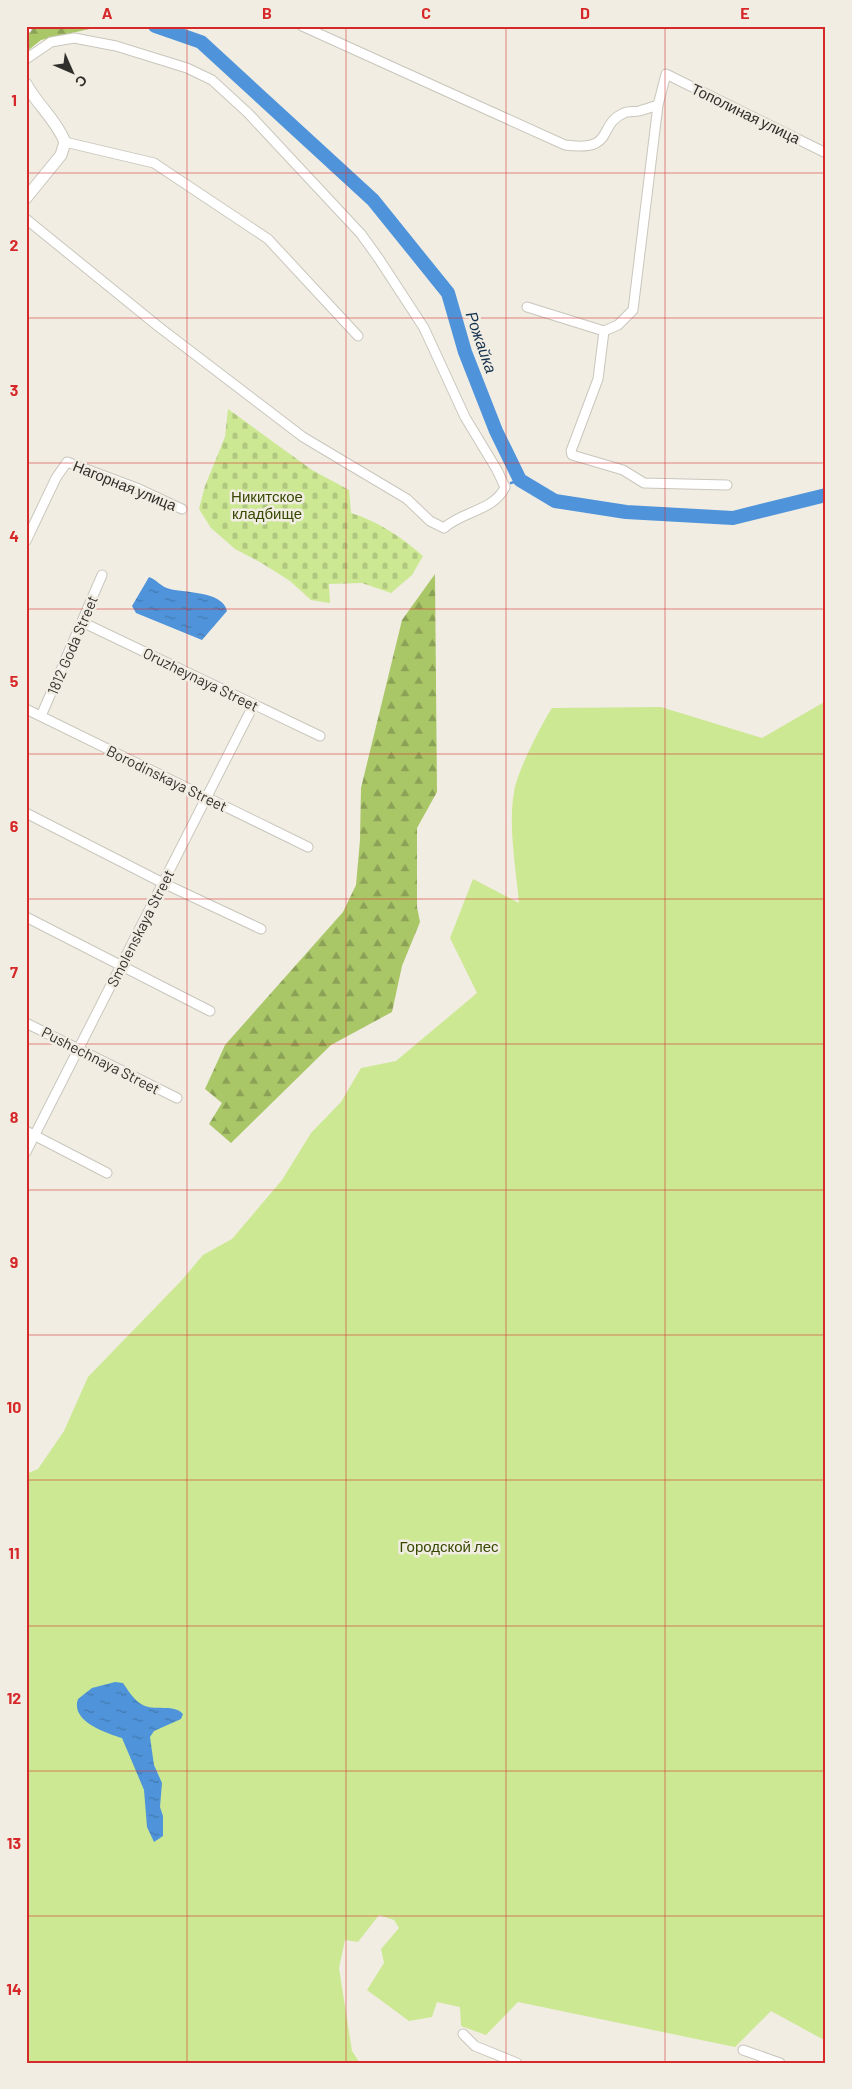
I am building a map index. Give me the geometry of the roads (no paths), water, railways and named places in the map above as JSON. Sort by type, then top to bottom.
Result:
[{"type":"street","points":[[302,26],[565,145],[587,148],[605,137],[613,121],[624,112],[640,111],[658,105],[637,296],[633,310],[618,325],[604,331],[527,307]]},
{"type":"street","points":[[26,59],[51,42],[74,38],[116,46],[187,68],[212,80],[248,113],[361,234],[424,328],[465,417],[505,487],[500,497],[492,503],[453,519],[444,528],[430,521],[407,499],[303,437],[159,328],[26,219]]},
{"type":"street","name":"Тополиная улица","points":[[658,105],[666,74],[826,153]]},
{"type":"street","points":[[26,84],[32,95],[57,124],[66,142],[61,155],[26,198]]},
{"type":"street","points":[[66,142],[154,163],[162,168],[268,239],[358,336]]},
{"type":"street","points":[[604,331],[598,379],[571,451],[572,455],[623,470],[644,482],[727,485]]},
{"type":"street","name":"Нагорная улица","points":[[26,541],[52,487],[67,462],[139,489],[182,509]]},
{"type":"street","name":"1812 Goda Street","points":[[41,716],[102,575]]},
{"type":"street","name":"Oruzheynaya Street","points":[[82,622],[320,736]]},
{"type":"street","name":"Smolenskaya Street","points":[[26,1152],[30,1133],[79,1049],[254,704]]},
{"type":"street","name":"Borodinskaya Street","points":[[26,709],[308,847]]},
{"type":"street","points":[[26,813],[261,929]]},
{"type":"street","points":[[26,917],[210,1011]]},
{"type":"street","name":"Pushechnaya Street","points":[[26,1023],[176,1098]]},
{"type":"street","points":[[30,1133],[107,1173]]},
{"type":"street","points":[[463,2034],[475,2046],[517,2063]]},
{"type":"street","points":[[742,2050],[780,2063]]},
{"type":"water","points":[[149,577],[167,588],[211,596],[224,604],[227,611],[202,640],[136,613],[132,606]]},
{"type":"water","points":[[115,1682],[123,1683],[133,1697],[141,1704],[174,1709],[183,1714],[181,1719],[154,1731],[150,1737],[154,1765],[162,1783],[160,1807],[163,1816],[163,1836],[154,1842],[147,1827],[144,1790],[122,1738],[91,1725],[79,1714],[77,1707],[78,1699],[92,1688]]},
{"type":"waterway","name":"Рожайка","points":[[155,26],[201,42],[373,200],[448,293],[465,352],[496,431],[520,480],[555,501],[626,512],[733,518],[826,495]]},
{"type":"waterway","points":[[511,483],[520,480]]},
{"type":"park label","name":"Никитское кладбище","points":[[267,504]]},
{"type":"park label","name":"Городской лес","points":[[449,1546]]}]
